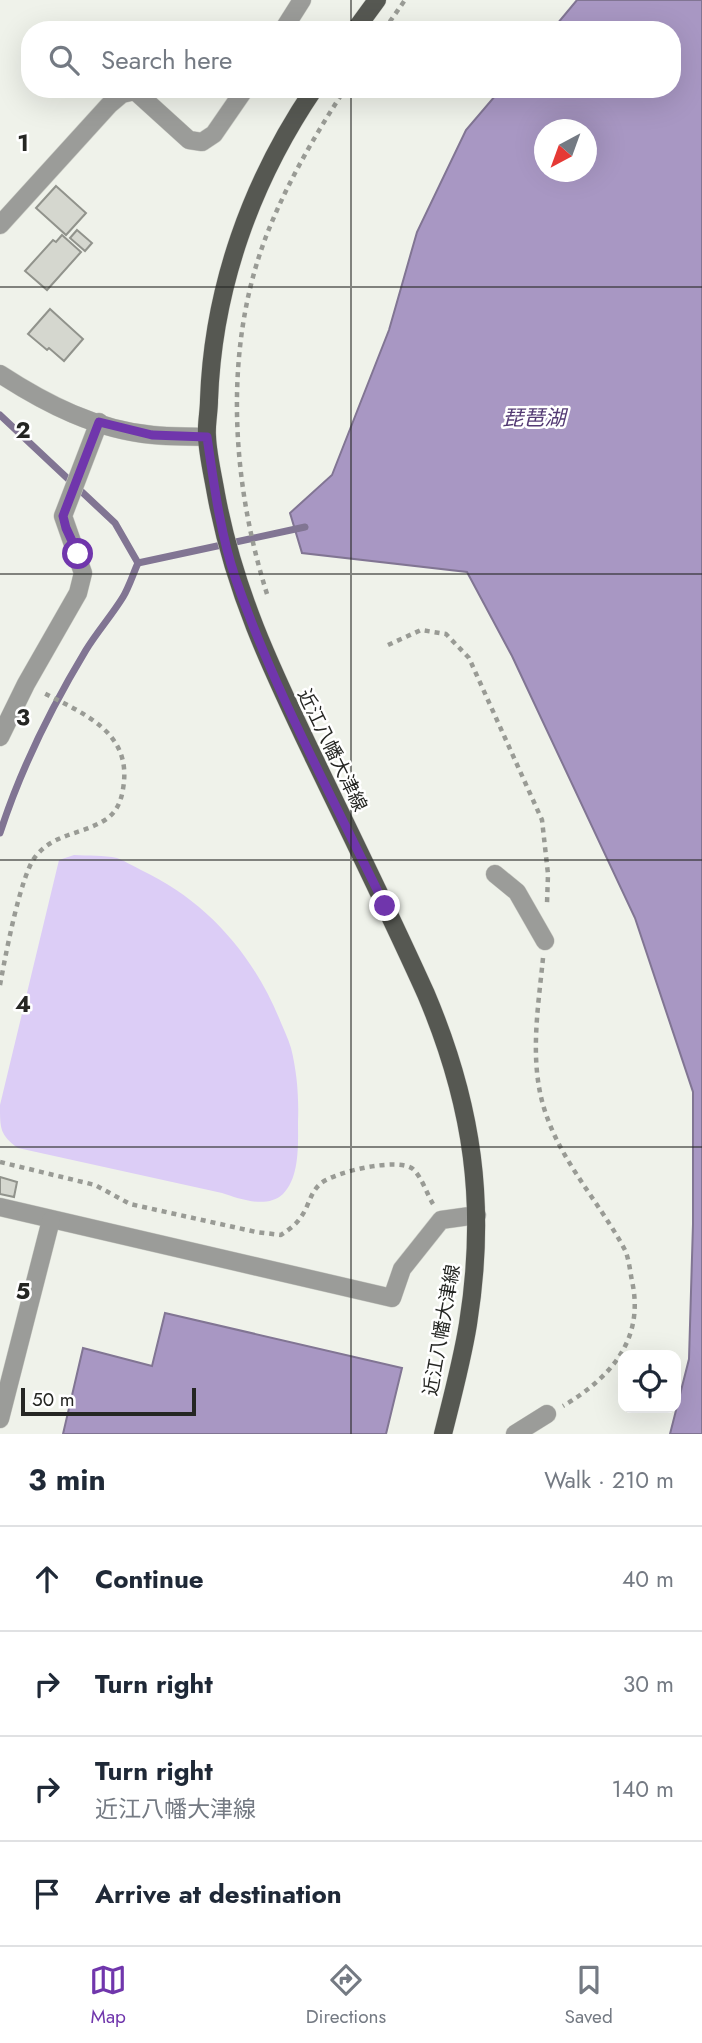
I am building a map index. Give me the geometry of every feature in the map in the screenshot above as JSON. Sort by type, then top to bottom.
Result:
[{"type":"main road","points":[[362,21],[377,0]]},
{"type":"main road","name":"近江八幡大津線","points":[[309,98],[274,155],[239,235],[220,304],[210,368],[207,437],[230,558],[273,673],[441,1029],[466,1112],[473,1152],[477,1215],[474,1275],[468,1325],[443,1434]]},
{"type":"street","points":[[289,21],[303,0]]},
{"type":"street","points":[[0,225],[117,98]]},
{"type":"street","points":[[142,98],[190,140],[202,142],[214,134],[239,98]]},
{"type":"street","points":[[0,374],[59,409],[99,422],[152,435],[207,437]]},
{"type":"street","points":[[0,737],[26,684],[78,593],[83,573],[63,516],[99,422]]},
{"type":"street","points":[[495,874],[517,892],[545,941]]},
{"type":"street","points":[[0,1207],[392,1298],[402,1269],[441,1220],[477,1215]]},
{"type":"street","points":[[0,1419],[51,1220]]},
{"type":"street","points":[[515,1434],[547,1415]]},
{"type":"path","points":[[390,21],[405,0]]},
{"type":"path","points":[[255,551],[247,520],[239,454],[237,399],[238,372],[251,285],[266,236],[285,192],[340,98]]},
{"type":"path","points":[[388,645],[421,630],[446,634],[469,658],[542,820],[548,874],[536,1033],[538,1077],[547,1116],[562,1147],[626,1253],[635,1295],[631,1336],[614,1366],[583,1394]]},
{"type":"path","points":[[0,985],[18,905],[33,860],[55,839],[105,820],[116,810],[124,784],[125,768],[118,747],[108,730],[26,684]]},
{"type":"path","points":[[0,1162],[95,1185],[130,1204],[281,1235],[301,1218],[320,1183],[332,1176],[384,1165],[408,1166],[414,1170],[441,1220]]},
{"type":"shaded area","points":[[74,855],[117,858],[164,882],[186,897],[224,931],[268,994],[293,1057],[298,1103],[295,1170],[289,1187],[277,1199],[261,1202],[245,1200],[18,1148],[4,1135],[0,1105],[59,860]]},
{"type":"water","name":"琵琶湖","points":[[577,0],[702,0],[702,1434],[670,1434],[675,1413],[681,1413],[681,1391],[689,1359],[693,1092],[635,918],[512,656],[467,572],[302,553],[290,513],[332,475],[389,330],[417,232],[466,130],[493,98],[681,98],[681,21],[560,21]]},
{"type":"water","points":[[165,1313],[402,1368],[386,1434],[63,1434],[83,1348],[152,1366]]},
{"type":"building","points":[[56,186],[86,213],[66,235],[36,208]]},
{"type":"building","points":[[77,230],[92,243],[85,251],[70,238]]},
{"type":"building","points":[[62,235],[81,252],[47,290],[25,271],[53,240],[56,242]]},
{"type":"building","points":[[50,309],[83,339],[64,361],[28,334]]},
{"type":"building","points":[[0,1177],[17,1182],[14,1197],[0,1194]]},
{"type":"waterway","points":[[0,415],[115,523],[138,563]]},
{"type":"waterway","points":[[138,563],[305,527]]},
{"type":"waterway","points":[[0,833],[17,785],[49,716],[86,650],[123,597],[138,563]]},
{"type":"route","points":[[78,554],[63,516],[99,422],[152,435],[207,437],[223,530],[235,576],[249,613],[273,673],[385,906]]}]
